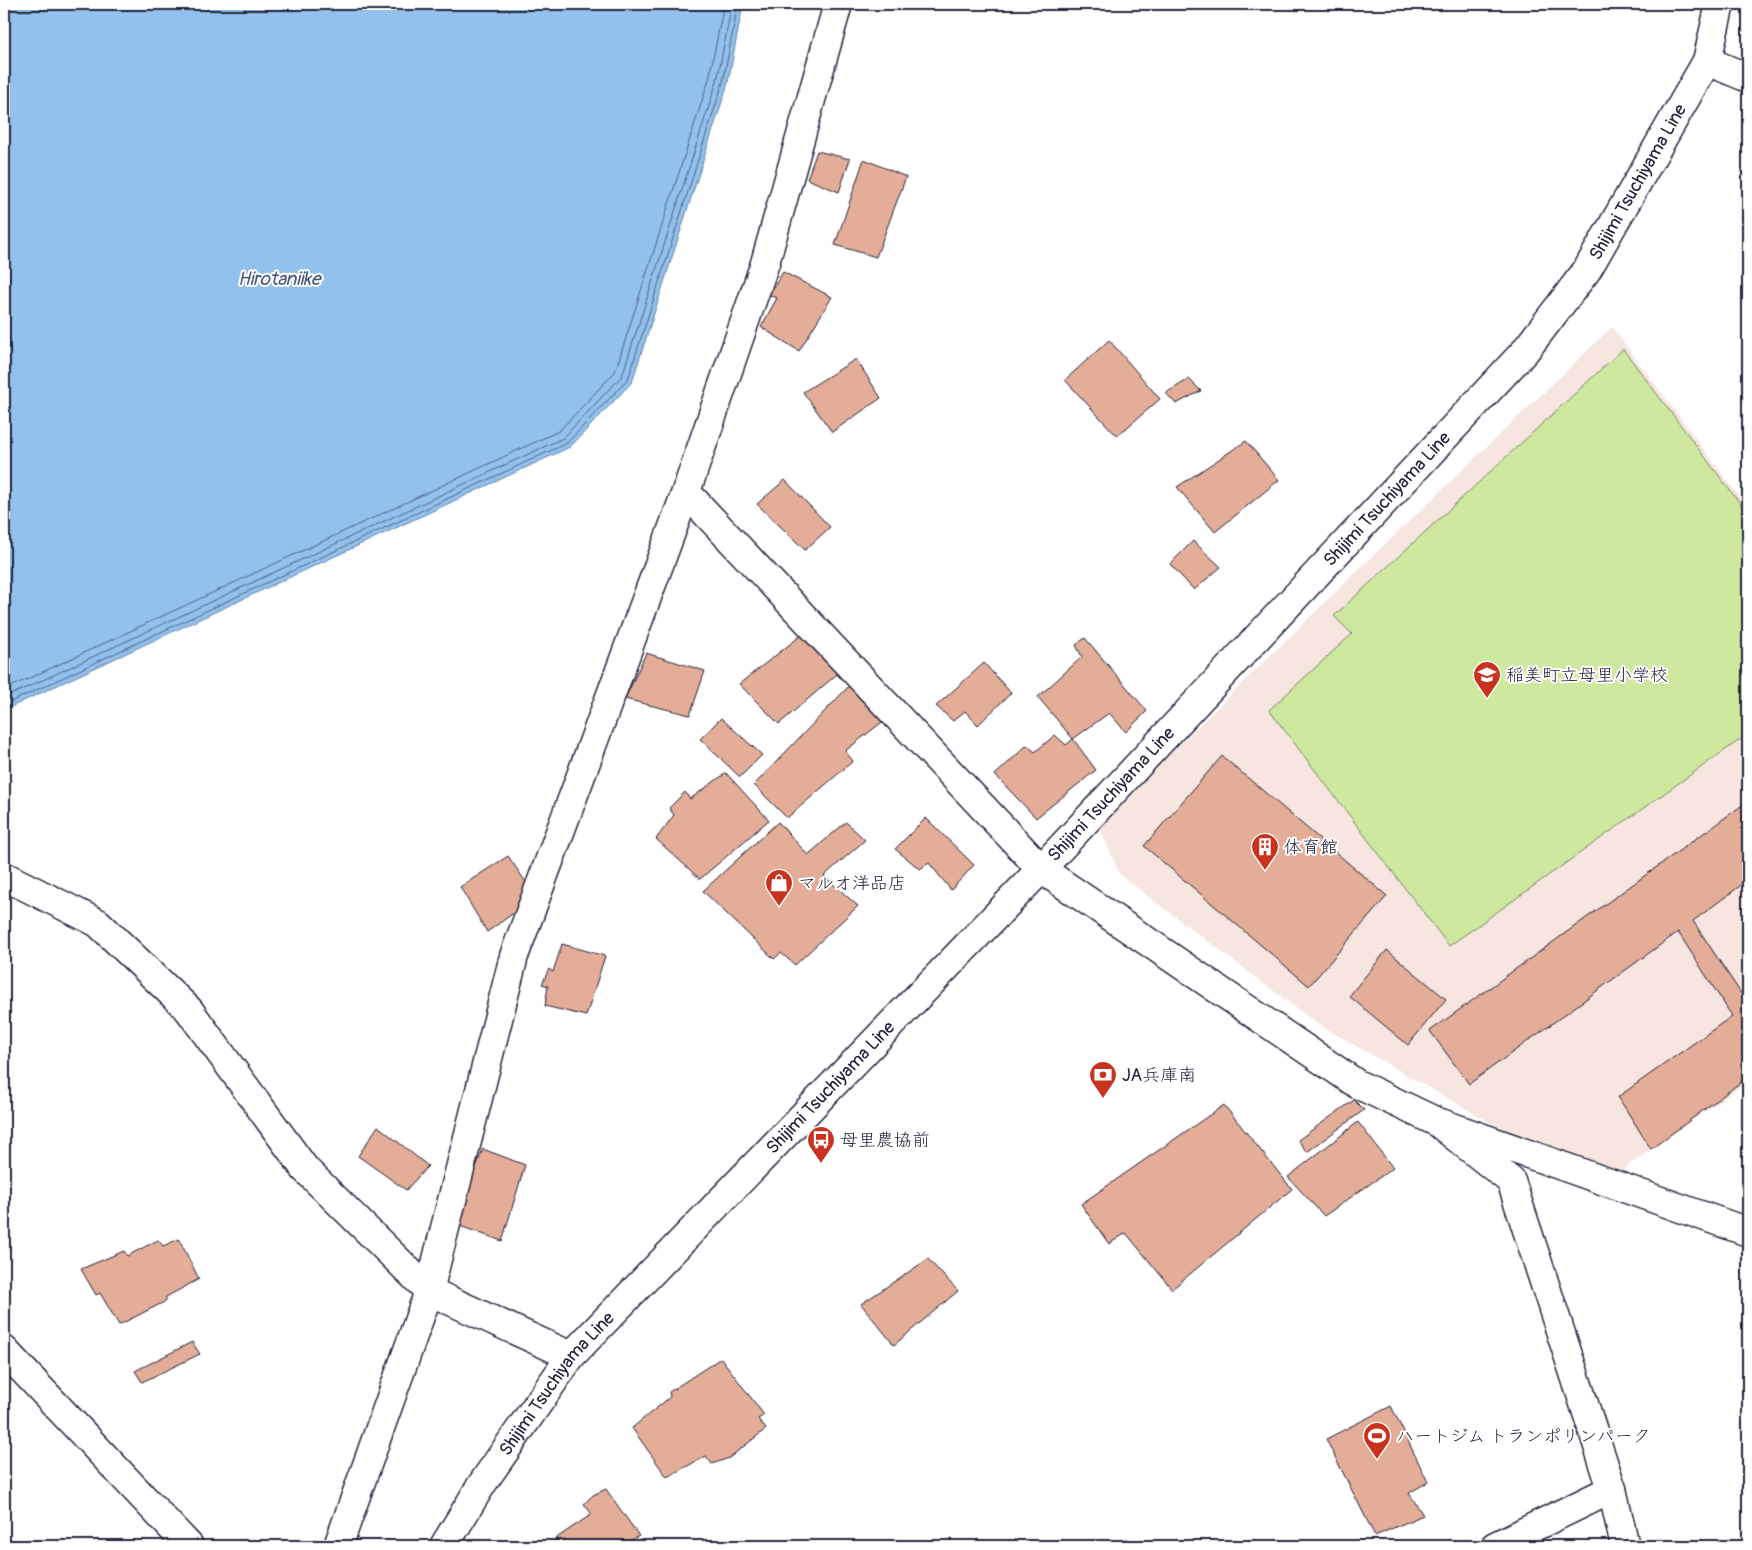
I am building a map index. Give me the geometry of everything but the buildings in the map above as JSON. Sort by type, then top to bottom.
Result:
[{"type":"street","points":[[338,1546],[429,1291],[514,956],[686,492],[766,263],[838,4]]},
{"type":"street","name":"Shijimi Tsuchiyama Line","points":[[444,1546],[482,1484],[572,1356],[1041,868],[1525,351],[1587,270],[1707,61],[1720,4]]},
{"type":"street","points":[[1707,61],[1740,77],[1748,78]]},
{"type":"street","points":[[686,492],[1041,868],[1357,1084],[1437,1122],[1748,1232]]},
{"type":"street","points":[[4,876],[98,923],[182,1003],[305,1169],[429,1291],[572,1356]]},
{"type":"street","points":[[1437,1122],[1511,1181],[1612,1489],[1625,1546]]},
{"type":"street","points":[[4,1350],[188,1546]]},
{"type":"street","points":[[1495,1546],[1612,1489]]},
{"type":"shaded area","name":"稲美町立母里小学校","points":[[1612,327],[1748,508],[1748,1081],[1618,1173],[1491,1123],[1316,1023],[1120,875],[1098,824],[1354,574]]},
{"type":"green space","points":[[1623,349],[1748,514],[1748,734],[1449,946],[1269,710],[1352,634],[1334,616]]},
{"type":"water","name":"Hirotaniike","points":[[4,4],[743,4],[728,83],[632,382],[570,447],[4,710]]},
{"type":"place","name":"稲美町立母里小学校","points":[[1487,699]]},
{"type":"place","name":"体育館","points":[[1265,871]]},
{"type":"place","name":"マルオ洋品店","points":[[779,907]]},
{"type":"place","name":"JA兵庫南","points":[[1103,1099]]},
{"type":"place","name":"母里農協前","points":[[821,1164]]},
{"type":"place","name":"ハートジム トランポリンパーク","points":[[1377,1460]]}]
